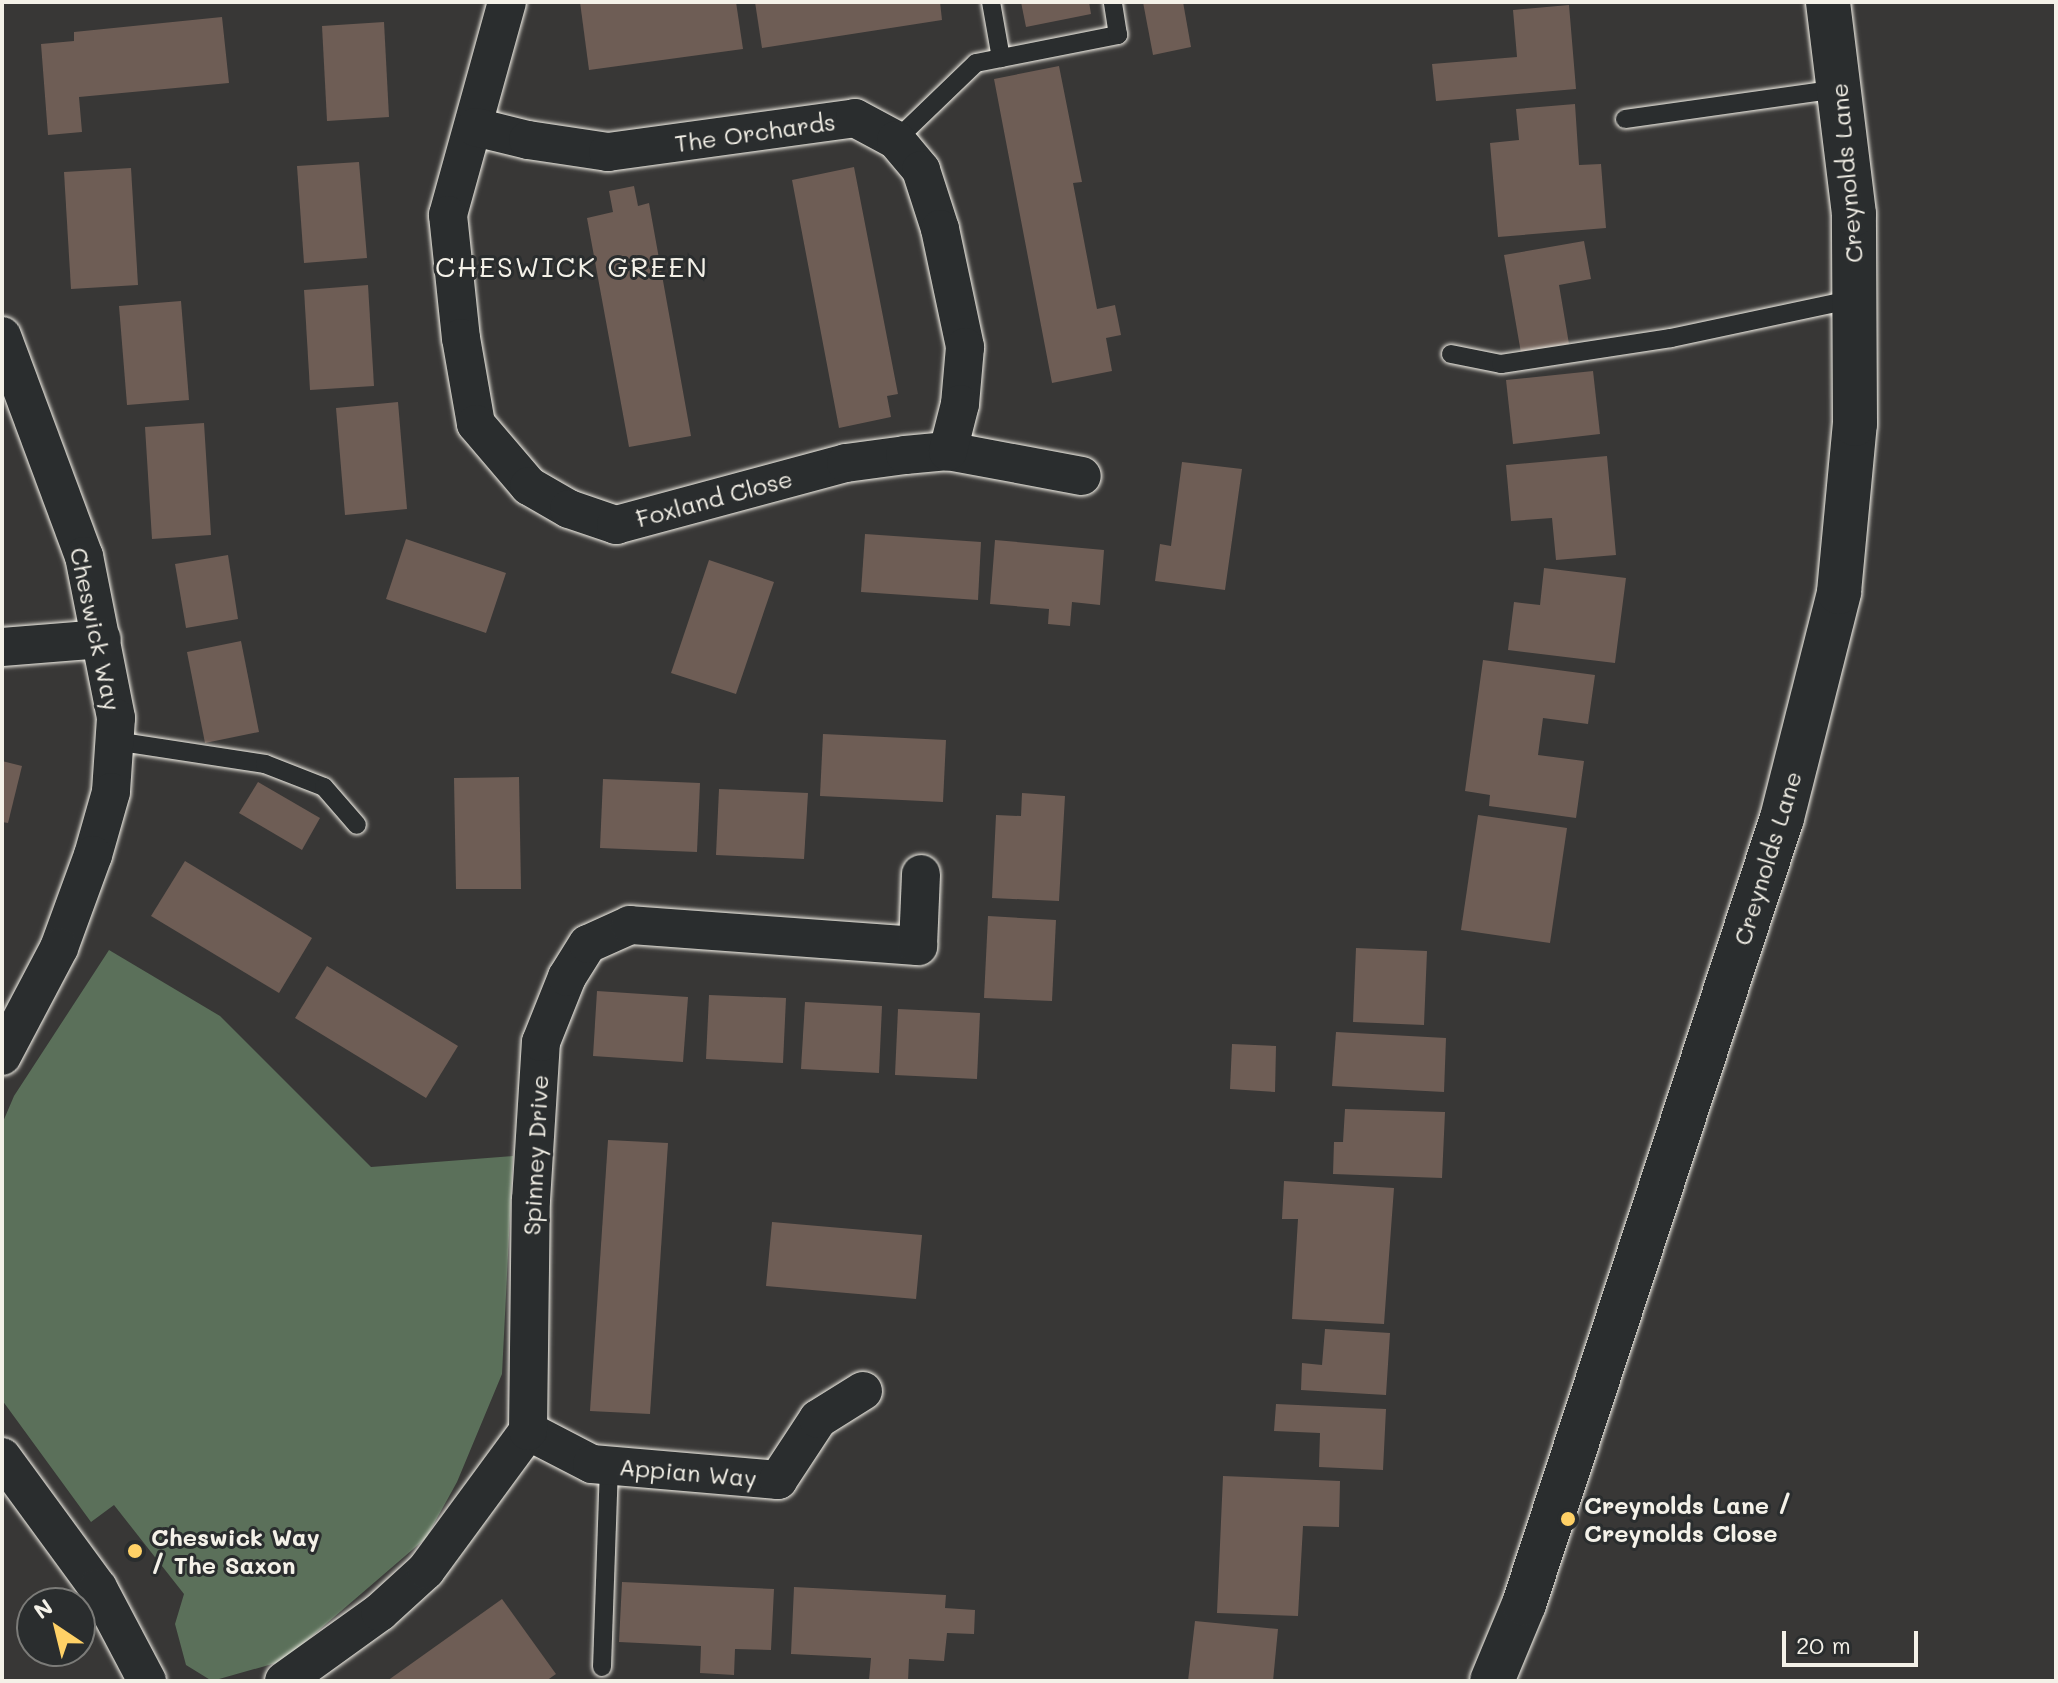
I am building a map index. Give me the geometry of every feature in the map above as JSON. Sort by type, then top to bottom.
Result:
[{"type":"street","name":"Foxland Close","points":[[507,2],[475,127],[448,215],[461,338],[476,424],[529,486],[569,509],[616,525],[846,463],[948,451],[1082,476]]},
{"type":"street","name":"Creynolds Lane","points":[[1492,1681],[1524,1604],[1782,818],[1839,592],[1855,424],[1854,214],[1828,2]]},
{"type":"street","name":"The Orchards","points":[[475,127],[528,140],[608,152],[855,118],[896,140],[921,170],[940,229],[965,347],[960,404],[948,451]]},
{"type":"street","name":"Cheswick Way","points":[[2,336],[84,556],[116,718],[111,792],[93,855],[59,948],[2,1056]]},
{"type":"street","points":[[2,647],[102,639]]},
{"type":"street","name":"Spinney Drive","points":[[528,1431],[531,1200],[541,1042],[550,1013],[588,944],[630,925],[918,946],[921,874]]},
{"type":"street","name":"Appian Way","points":[[528,1431],[592,1464],[778,1480],[818,1419],[863,1391]]},
{"type":"street","points":[[284,1681],[380,1612],[426,1570],[528,1431]]},
{"type":"street","points":[[2,1457],[98,1588],[147,1681]]},
{"type":"lane","points":[[991,2],[1001,58]]},
{"type":"lane","points":[[896,140],[976,63],[1118,35],[1113,2]]},
{"type":"lane","points":[[1625,119],[1839,89]]},
{"type":"lane","points":[[1451,354],[1501,364],[1671,338],[1854,299]]},
{"type":"lane","points":[[115,741],[265,764],[324,787],[357,825]]},
{"type":"lane","points":[[602,1667],[609,1465]]},
{"type":"green space","points":[[109,950],[220,1016],[371,1167],[513,1156],[502,1374],[457,1482],[426,1538],[283,1661],[212,1681],[186,1665],[175,1624],[184,1594],[114,1505],[91,1522],[2,1400],[2,1124],[14,1096]]},
{"type":"building","points":[[580,2],[736,2],[743,49],[589,70]]},
{"type":"building","points":[[755,2],[940,2],[942,20],[762,48]]},
{"type":"building","points":[[1021,2],[1089,2],[1091,14],[1026,27]]},
{"type":"building","points":[[1143,2],[1183,2],[1191,47],[1153,55]]},
{"type":"building","points":[[1569,5],[1576,89],[1436,101],[1432,64],[1517,57],[1513,10]]},
{"type":"building","points":[[222,17],[229,83],[79,97],[82,132],[48,135],[41,44],[74,41],[74,32]]},
{"type":"building","points":[[384,22],[389,117],[327,121],[322,26]]},
{"type":"building","points":[[1059,66],[1082,182],[1073,183],[1097,309],[1115,305],[1121,335],[1106,338],[1112,371],[1052,383],[994,79]]},
{"type":"building","points":[[1575,104],[1579,165],[1601,164],[1606,228],[1498,237],[1490,143],[1519,140],[1516,109]]},
{"type":"building","points":[[359,162],[367,258],[304,263],[297,166]]},
{"type":"building","points":[[854,167],[898,394],[887,396],[891,417],[839,428],[792,180]]},
{"type":"building","points":[[131,168],[138,285],[71,289],[64,172]]},
{"type":"building","points":[[634,186],[638,206],[649,203],[691,436],[629,447],[587,218],[613,212],[609,191]]},
{"type":"building","points":[[1584,241],[1591,279],[1559,285],[1569,344],[1521,353],[1504,255]]},
{"type":"building","points":[[368,285],[374,386],[310,390],[304,290]]},
{"type":"building","points":[[181,301],[189,400],[127,405],[119,306]]},
{"type":"building","points":[[1593,371],[1600,434],[1513,444],[1506,380]]},
{"type":"building","points":[[398,402],[407,509],[345,515],[336,408]]},
{"type":"building","points":[[204,423],[211,535],[152,539],[145,427]]},
{"type":"building","points":[[1607,456],[1616,555],[1556,560],[1552,518],[1511,521],[1506,465]]},
{"type":"building","points":[[1182,462],[1242,469],[1225,590],[1155,581],[1160,544],[1171,546]]},
{"type":"building","points":[[865,534],[981,542],[978,600],[861,592]]},
{"type":"building","points":[[406,539],[506,573],[486,633],[386,599]]},
{"type":"building","points":[[995,540],[1104,550],[1100,605],[1072,602],[1070,626],[1048,624],[1049,609],[990,604]]},
{"type":"building","points":[[228,555],[238,619],[186,628],[175,564]]},
{"type":"building","points":[[709,560],[774,582],[736,694],[671,673]]},
{"type":"building","points":[[1544,568],[1626,578],[1615,663],[1508,650],[1514,602],[1540,605]]},
{"type":"building","points":[[241,641],[259,732],[205,743],[187,652]]},
{"type":"building","points":[[1483,660],[1595,675],[1588,724],[1543,718],[1538,755],[1584,761],[1576,818],[1489,806],[1490,795],[1465,791]]},
{"type":"building","points":[[823,734],[946,740],[943,802],[820,796]]},
{"type":"building","points":[[2,761],[22,766],[8,823],[2,822]]},
{"type":"building","points":[[519,777],[521,889],[456,889],[454,778]]},
{"type":"building","points":[[603,779],[700,783],[697,852],[600,848]]},
{"type":"building","points":[[258,782],[320,818],[302,850],[239,813]]},
{"type":"building","points":[[719,789],[808,793],[804,859],[716,855]]},
{"type":"building","points":[[1022,793],[1065,796],[1059,901],[992,898],[996,815],[1021,816]]},
{"type":"building","points":[[1478,815],[1567,828],[1550,943],[1461,930]]},
{"type":"building","points":[[185,861],[312,938],[279,993],[151,916]]},
{"type":"building","points":[[988,916],[1056,920],[1052,1001],[984,998]]},
{"type":"building","points":[[1356,948],[1427,951],[1424,1025],[1353,1022]]},
{"type":"building","points":[[327,966],[458,1046],[426,1098],[295,1018]]},
{"type":"building","points":[[597,991],[688,997],[683,1062],[593,1056]]},
{"type":"building","points":[[709,995],[786,998],[783,1063],[706,1059]]},
{"type":"building","points":[[805,1002],[882,1006],[879,1073],[801,1069]]},
{"type":"building","points":[[898,1009],[980,1013],[977,1079],[895,1075]]},
{"type":"building","points":[[1336,1032],[1446,1038],[1444,1092],[1332,1086]]},
{"type":"building","points":[[1232,1044],[1276,1046],[1275,1092],[1230,1089]]},
{"type":"building","points":[[1345,1109],[1445,1112],[1442,1178],[1333,1174],[1334,1142],[1343,1142]]},
{"type":"building","points":[[608,1140],[668,1143],[650,1414],[590,1411]]},
{"type":"building","points":[[1284,1181],[1394,1188],[1384,1324],[1292,1319],[1298,1219],[1282,1219]]},
{"type":"building","points":[[772,1222],[922,1235],[916,1299],[766,1286]]},
{"type":"building","points":[[1325,1329],[1390,1333],[1386,1395],[1301,1390],[1302,1363],[1322,1365]]},
{"type":"building","points":[[1276,1404],[1386,1409],[1383,1470],[1319,1467],[1320,1433],[1274,1431]]},
{"type":"building","points":[[1223,1476],[1340,1481],[1339,1527],[1303,1526],[1298,1616],[1217,1613]]},
{"type":"building","points":[[622,1582],[774,1589],[771,1650],[735,1649],[734,1675],[700,1673],[701,1646],[619,1642]]},
{"type":"building","points":[[794,1587],[946,1595],[945,1608],[975,1610],[974,1634],[947,1633],[944,1661],[909,1659],[908,1681],[869,1680],[871,1658],[791,1654]]},
{"type":"building","points":[[502,1599],[556,1674],[546,1681],[387,1681]]},
{"type":"building","points":[[1195,1621],[1278,1629],[1273,1681],[1188,1681]]},
{"type":"place","name":"Creynolds Lane / Creynolds Close","points":[[1568,1519]]},
{"type":"place","name":"Cheswick Way / The Saxon","points":[[135,1551]]},
{"type":"district","name":"CHESWICK GREEN","points":[[572,266]]}]
